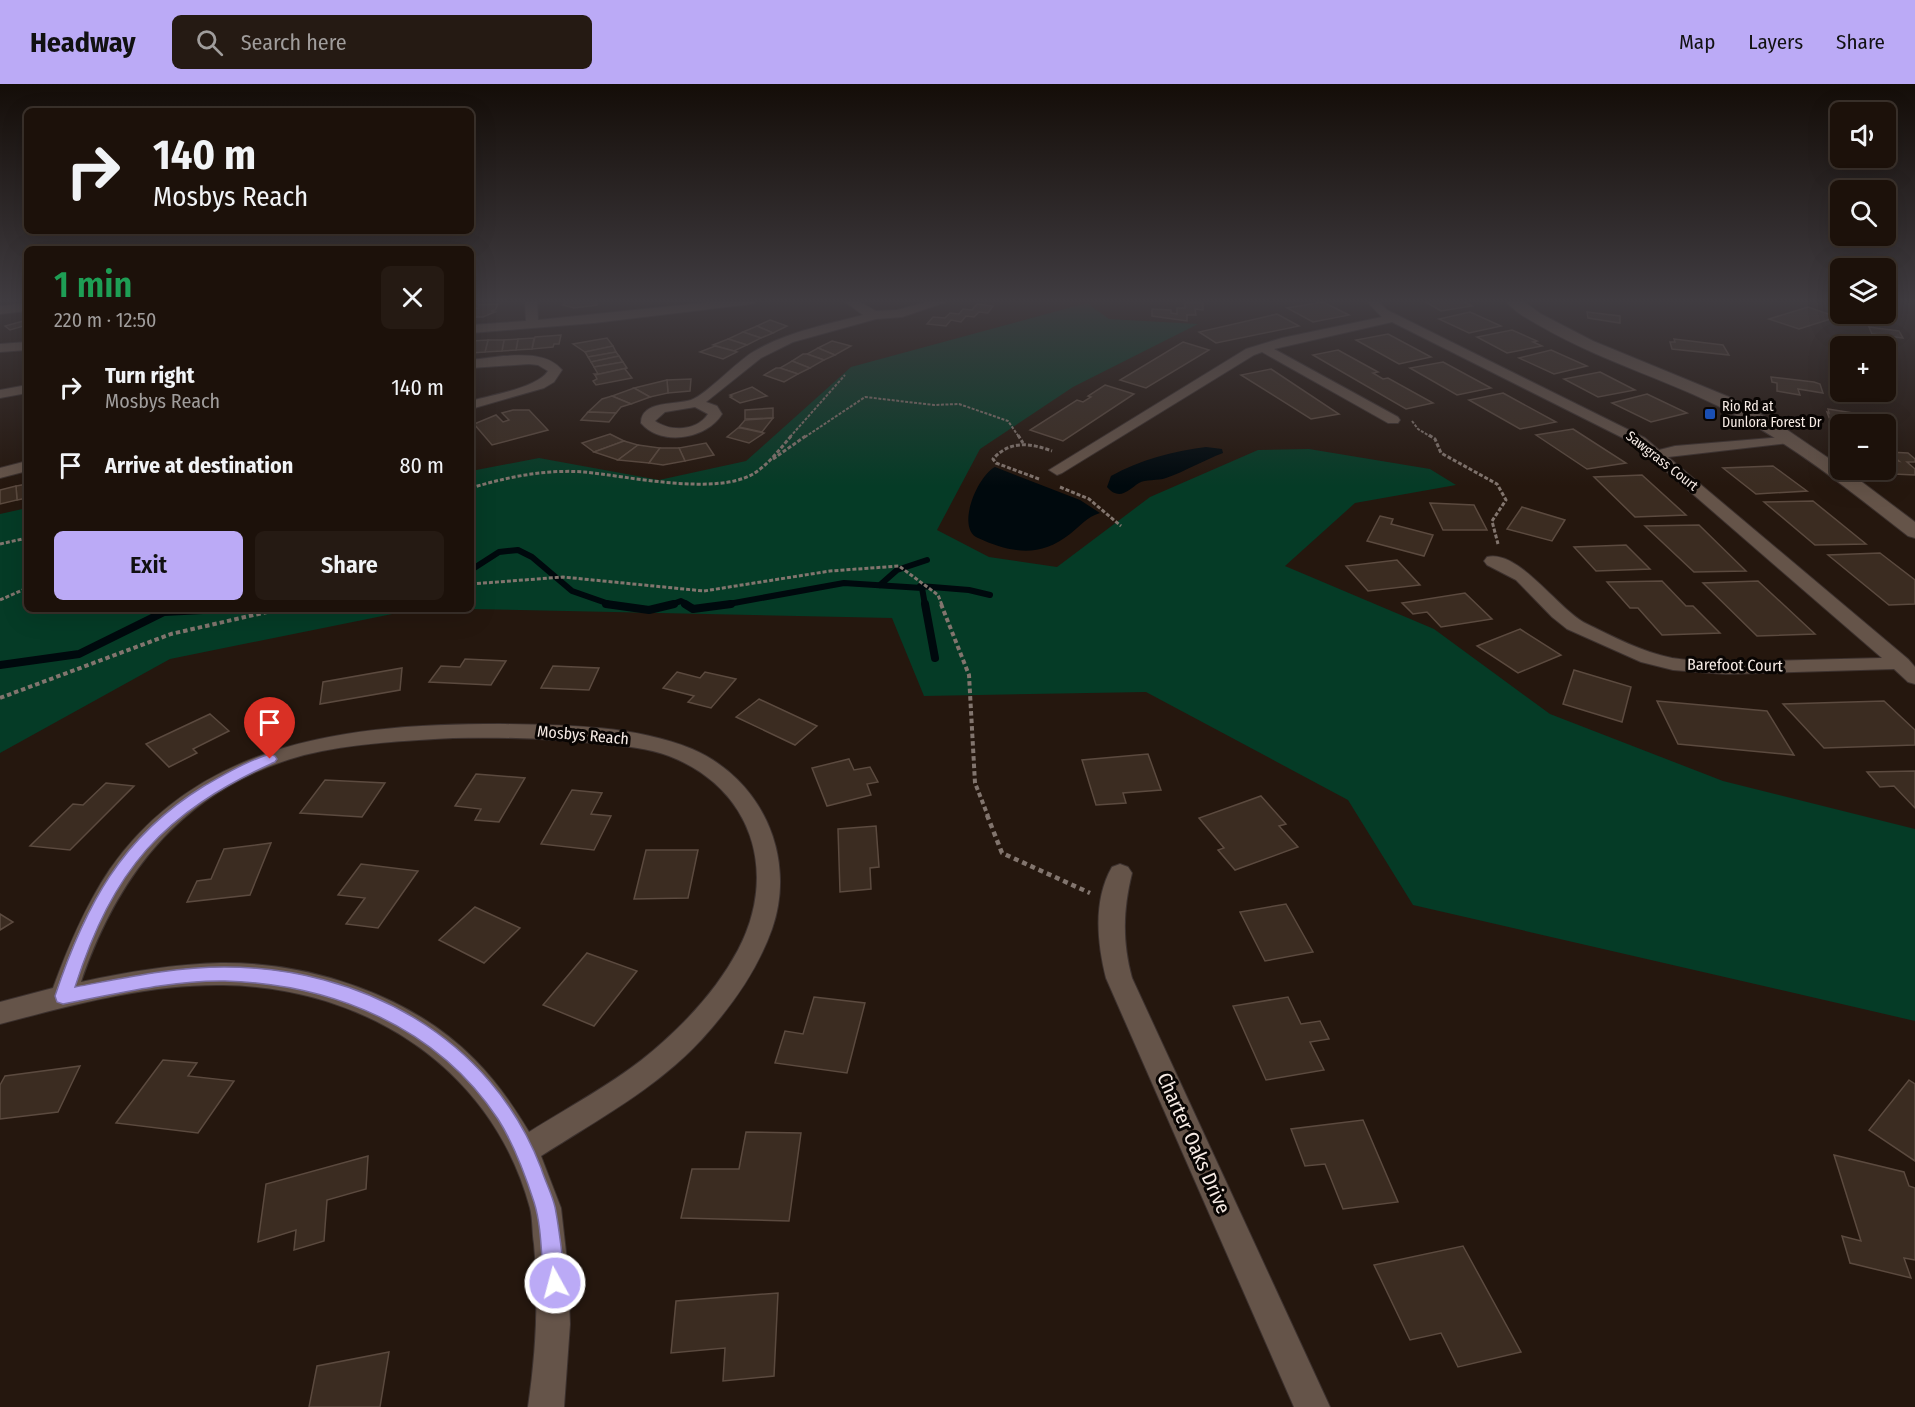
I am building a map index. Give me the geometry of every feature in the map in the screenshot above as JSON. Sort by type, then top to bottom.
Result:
[{"type":"street","points":[[474,364],[490,363]]},
{"type":"street","points":[[474,404],[549,380],[555,370],[548,363]]},
{"type":"street","points":[[696,403],[747,363]]},
{"type":"street","points":[[1057,470],[1229,363]]},
{"type":"street","points":[[1292,363],[1399,418]]},
{"type":"street","name":"Sawgrass Court","points":[[1483,363],[1640,441],[1901,663],[1915,678]]},
{"type":"street","points":[[1635,363],[1721,400],[1771,428],[1915,532]]},
{"type":"street","points":[[0,394],[24,390]]},
{"type":"street","points":[[1640,441],[1771,428]]},
{"type":"street","points":[[1658,455],[1675,450],[1790,440]]},
{"type":"street","points":[[1052,451],[1074,459]]},
{"type":"street","points":[[0,473],[24,467]]},
{"type":"street","name":"Barefoot Court","points":[[1496,553],[1558,613],[1574,625],[1597,638],[1648,658],[1690,666],[1726,668],[1901,663]]},
{"type":"street","name":"Mosbys Reach","points":[[63,996],[105,895],[117,875],[142,844],[172,816],[196,798],[228,778],[256,765],[284,754],[362,737],[458,730],[555,731],[637,741],[669,749],[697,761],[726,782],[745,801],[759,825],[767,852],[768,893],[763,923],[746,960],[706,1015],[672,1051],[638,1078],[524,1151]]},
{"type":"street","name":"Charter Oaks Drive","points":[[1120,873],[1109,924],[1111,950],[1119,978],[1312,1407]]},
{"type":"street","points":[[0,1013],[63,996],[169,977],[224,974],[274,977],[312,985],[368,1002],[413,1025],[465,1066],[504,1113],[524,1151],[545,1205],[555,1283],[553,1359],[546,1407]]},
{"type":"path","points":[[767,463],[845,375]]},
{"type":"path","points":[[474,487],[511,476],[583,472],[637,481],[725,484],[752,475],[865,397],[934,405],[959,404],[1008,421],[1023,443]]},
{"type":"path","points":[[1399,418],[1435,439],[1441,453],[1497,484],[1506,500],[1492,520],[1496,553]]},
{"type":"path","points":[[1094,504],[1121,526]]},
{"type":"path","points":[[0,544],[24,539]]},
{"type":"path","points":[[474,584],[563,577],[704,591],[830,571],[899,566],[938,595],[969,675],[975,783],[1002,853],[1065,883],[1113,902]]},
{"type":"path","points":[[0,600],[24,589]]},
{"type":"path","points":[[0,698],[171,634],[267,612]]},
{"type":"green space","points":[[867,363],[1121,363],[1073,387],[980,449],[937,530],[989,557],[1057,567],[1150,497],[1258,450],[1309,449],[1430,469],[1456,485],[1355,503],[1285,566],[1434,629],[1550,714],[1723,781],[1915,829],[1915,1021],[1413,905],[1348,800],[1146,692],[924,696],[892,618],[474,609],[474,470],[539,458],[659,480],[746,461],[851,367]]},
{"type":"green space","points":[[24,509],[24,612],[402,612],[170,659],[0,753],[0,514]]},
{"type":"shaded area","points":[[1206,447],[1222,449],[1223,453],[1166,478],[1142,482],[1124,493],[1116,494],[1107,487],[1111,476],[1133,465],[1181,451]]},
{"type":"shaded area","points":[[995,467],[1080,500],[1100,513],[1087,519],[1059,542],[1036,550],[1014,550],[978,538],[971,532],[969,513],[976,490],[988,472]]},
{"type":"building","points":[[591,363],[619,363],[594,367]]},
{"type":"building","points":[[623,363],[627,368],[595,375],[598,374],[594,367]]},
{"type":"building","points":[[789,363],[796,363],[810,368],[798,374],[780,368]]},
{"type":"building","points":[[796,363],[819,363],[810,368]]},
{"type":"building","points":[[1149,363],[1188,363],[1146,388],[1120,380]]},
{"type":"building","points":[[1326,363],[1361,363],[1378,372],[1373,373],[1383,379],[1388,378],[1433,403],[1406,409]]},
{"type":"building","points":[[1444,363],[1491,388],[1457,395],[1410,368]]},
{"type":"building","points":[[1529,363],[1580,363],[1587,366],[1554,374]]},
{"type":"building","points":[[627,368],[625,369],[632,378],[596,385],[593,381],[597,379],[595,375]]},
{"type":"building","points":[[776,368],[798,374],[784,382],[764,375]]},
{"type":"building","points":[[1271,369],[1339,414],[1311,419],[1241,375]]},
{"type":"building","points":[[1600,372],[1635,390],[1598,397],[1564,379]]},
{"type":"building","points":[[1771,377],[1814,382],[1820,384],[1823,393],[1798,389],[1800,395],[1777,391],[1777,383],[1772,382]]},
{"type":"building","points":[[691,379],[690,391],[668,393],[667,380]]},
{"type":"building","points":[[667,380],[668,393],[650,397],[634,388]]},
{"type":"building","points":[[1105,385],[1134,394],[1063,441],[1030,430],[1077,400],[1083,402]]},
{"type":"building","points":[[752,387],[767,396],[740,403],[730,397],[732,396],[730,395]]},
{"type":"building","points":[[634,388],[650,397],[631,404],[612,396]]},
{"type":"building","points":[[1503,393],[1556,422],[1520,429],[1469,400]]},
{"type":"building","points":[[1647,394],[1687,413],[1651,422],[1612,403]]},
{"type":"building","points":[[612,396],[631,404],[621,407],[616,413],[588,412],[602,399]]},
{"type":"building","points":[[773,408],[773,418],[745,419],[745,410]]},
{"type":"building","points":[[1828,409],[1854,414],[1830,414],[1830,420],[1827,412],[1829,413]]},
{"type":"building","points":[[529,410],[548,430],[492,445],[474,424],[496,415],[503,422],[509,420],[502,413]]},
{"type":"building","points":[[588,412],[616,413],[609,422],[581,420]]},
{"type":"building","points":[[773,418],[762,432],[739,427],[745,420]]},
{"type":"building","points":[[738,428],[764,433],[749,443],[727,437]]},
{"type":"building","points":[[1573,429],[1626,463],[1587,469],[1536,435]]},
{"type":"building","points":[[610,434],[624,441],[594,452],[582,443]]},
{"type":"building","points":[[624,441],[638,445],[618,460],[594,452]]},
{"type":"building","points":[[706,443],[714,455],[685,461],[679,448]]},
{"type":"building","points":[[638,445],[660,448],[649,463],[618,460]]},
{"type":"building","points":[[660,448],[679,448],[685,461],[663,465],[649,463]]},
{"type":"building","points":[[1896,452],[1908,453],[1915,459],[1915,462],[1907,462],[1915,469],[1915,475],[1896,474],[1896,460],[1899,461],[1896,458]]},
{"type":"building","points":[[1773,466],[1807,491],[1756,494],[1723,468]]},
{"type":"building","points":[[1642,475],[1686,515],[1635,517],[1594,477]]},
{"type":"building","points":[[24,485],[24,499],[17,500],[16,486]]},
{"type":"building","points":[[16,486],[17,500],[0,504],[0,490]]},
{"type":"building","points":[[1813,501],[1866,544],[1815,545],[1764,502]]},
{"type":"building","points":[[1430,503],[1474,505],[1487,530],[1443,530]]},
{"type":"building","points":[[1522,507],[1565,520],[1552,541],[1507,529]]},
{"type":"building","points":[[1380,516],[1393,519],[1391,524],[1433,535],[1424,556],[1367,541]]},
{"type":"building","points":[[1699,525],[1746,571],[1694,572],[1645,526]]},
{"type":"building","points":[[1626,545],[1650,569],[1596,571],[1574,547]]},
{"type":"building","points":[[1880,553],[1915,580],[1915,604],[1889,605],[1828,555]]},
{"type":"building","points":[[1397,560],[1420,585],[1368,591],[1346,566]]},
{"type":"building","points":[[1662,581],[1686,606],[1693,606],[1720,633],[1662,635],[1638,608],[1630,608],[1607,582]]},
{"type":"building","points":[[1758,581],[1815,634],[1757,636],[1703,583]]},
{"type":"building","points":[[1465,593],[1492,619],[1441,627],[1427,612],[1413,614],[1402,603]]},
{"type":"building","points":[[1520,629],[1561,655],[1518,673],[1477,646]]},
{"type":"building","points":[[465,659],[506,661],[491,685],[429,682],[441,666],[460,667]]},
{"type":"building","points":[[553,666],[599,668],[589,690],[541,688]]},
{"type":"building","points":[[402,668],[400,690],[320,704],[323,682]]},
{"type":"building","points":[[1574,670],[1631,687],[1622,722],[1563,704]]},
{"type":"building","points":[[677,672],[700,678],[705,672],[736,679],[711,708],[688,702],[694,696],[663,688]]},
{"type":"building","points":[[759,699],[817,726],[795,745],[736,717]]},
{"type":"building","points":[[1657,701],[1767,711],[1794,755],[1678,744]]},
{"type":"building","points":[[1884,701],[1915,730],[1915,745],[1824,748],[1783,704]]},
{"type":"building","points":[[210,714],[229,731],[193,749],[197,753],[169,767],[146,744]]},
{"type":"building","points":[[1148,754],[1161,790],[1123,793],[1126,803],[1096,805],[1082,760]]},
{"type":"building","points":[[849,759],[854,770],[870,767],[878,782],[867,784],[871,795],[827,806],[812,768]]},
{"type":"building","points":[[1915,771],[1915,808],[1894,786],[1880,787],[1867,772]]},
{"type":"building","points":[[476,774],[525,778],[499,822],[475,820],[481,809],[455,806]]},
{"type":"building","points":[[325,780],[385,783],[362,817],[300,813]]},
{"type":"building","points":[[106,783],[134,786],[70,850],[30,846],[73,804],[83,805]]},
{"type":"building","points":[[572,790],[602,793],[591,814],[611,816],[594,850],[541,844]]},
{"type":"building","points":[[1261,796],[1286,824],[1279,826],[1298,847],[1235,870],[1218,850],[1224,848],[1199,818]]},
{"type":"building","points":[[876,826],[879,867],[870,868],[871,889],[840,892],[838,829]]},
{"type":"building","points":[[271,843],[250,895],[187,902],[197,881],[211,879],[224,849]]},
{"type":"building","points":[[646,850],[698,850],[688,898],[634,899]]},
{"type":"building","points":[[361,864],[418,871],[378,928],[346,924],[365,898],[338,895]]},
{"type":"building","points":[[1286,904],[1313,952],[1265,961],[1240,912]]},
{"type":"building","points":[[475,907],[520,928],[484,963],[439,940]]},
{"type":"building","points":[[0,914],[13,922],[0,930]]},
{"type":"building","points":[[587,953],[637,971],[594,1026],[543,1005]]},
{"type":"building","points":[[814,997],[865,1003],[847,1073],[775,1063],[785,1031],[803,1034]]},
{"type":"building","points":[[1288,997],[1301,1024],[1320,1021],[1329,1039],[1310,1042],[1324,1070],[1266,1080],[1233,1006]]},
{"type":"building","points":[[163,1060],[197,1063],[188,1076],[234,1081],[198,1133],[116,1123]]},
{"type":"building","points":[[80,1066],[58,1112],[0,1119],[0,1085],[5,1076]]},
{"type":"building","points":[[1909,1080],[1915,1084],[1915,1161],[1869,1130]]},
{"type":"building","points":[[1363,1120],[1398,1202],[1343,1209],[1325,1164],[1305,1166],[1291,1129]]},
{"type":"building","points":[[746,1132],[801,1133],[789,1221],[681,1218],[692,1169],[739,1169]]},
{"type":"building","points":[[1834,1155],[1904,1172],[1909,1186],[1915,1188],[1915,1260],[1904,1258],[1911,1278],[1850,1263],[1842,1236],[1861,1241]]},
{"type":"building","points":[[368,1156],[366,1189],[327,1200],[324,1241],[294,1250],[296,1230],[258,1242],[266,1184]]},
{"type":"building","points":[[1463,1246],[1521,1352],[1458,1367],[1441,1333],[1410,1340],[1374,1265]]},
{"type":"building","points":[[778,1293],[774,1376],[723,1381],[725,1348],[671,1353],[676,1301]]},
{"type":"building","points":[[389,1352],[380,1407],[309,1407],[317,1366]]},
{"type":"waterway","points":[[474,568],[499,552],[518,550],[532,557],[572,591],[611,605]]},
{"type":"waterway","points":[[880,585],[897,570],[927,560]]},
{"type":"waterway","points":[[723,605],[844,583],[922,588]]},
{"type":"waterway","points":[[922,588],[920,586],[969,590],[990,595]]},
{"type":"waterway","points":[[922,588],[925,605]]},
{"type":"waterway","points":[[670,605],[681,601],[688,605]]},
{"type":"waterway","points":[[606,604],[611,605]]},
{"type":"waterway","points":[[685,604],[693,609],[731,604]]},
{"type":"waterway","points":[[925,604],[935,658]]},
{"type":"waterway","points":[[611,605],[649,610],[670,605]]},
{"type":"waterway","points":[[0,665],[79,654],[164,612]]},
{"type":"place","name":"Rio Rd at Dunlora Forest Dr","points":[[1710,414]]},
{"type":"route","points":[[270,759],[228,778],[196,798],[172,816],[142,844],[117,875],[105,895],[63,996],[169,977],[224,974],[274,977],[312,985],[368,1002],[413,1025],[465,1066],[504,1113],[524,1151],[545,1205],[555,1283]]}]
